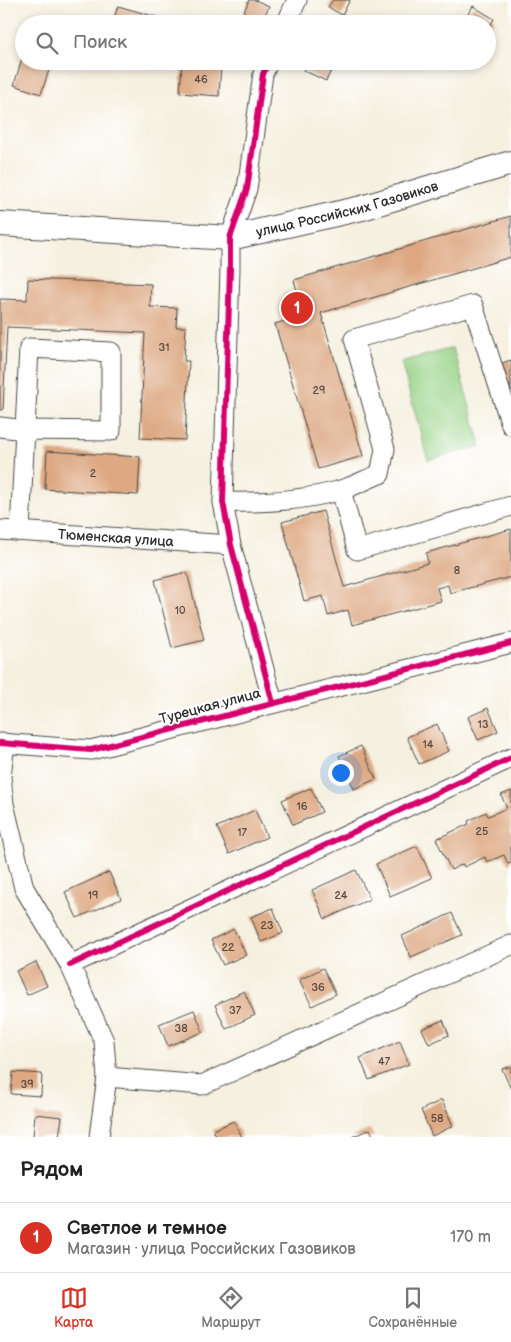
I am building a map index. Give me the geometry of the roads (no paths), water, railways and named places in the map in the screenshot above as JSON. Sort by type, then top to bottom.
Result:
[{"type":"main road","name":"улица Российских Газовиков","points":[[0,224],[230,238],[362,208],[511,163]]},
{"type":"street","points":[[290,15],[297,0]]},
{"type":"street","points":[[265,70],[248,189],[230,238],[223,502],[231,545],[273,703]]},
{"type":"street","points":[[223,502],[258,502],[302,498],[341,490],[380,474],[385,449],[354,339],[473,305],[511,425]]},
{"type":"street","points":[[0,427],[25,430],[112,431],[111,352],[29,348],[25,430],[20,530]]},
{"type":"street","points":[[341,490],[357,550],[511,506]]},
{"type":"street","name":"Тюменская улица","points":[[0,530],[231,545]]},
{"type":"street","name":"Турецкая улица","points":[[3,743],[91,750],[511,643]]},
{"type":"street","points":[[3,743],[1,776],[4,804],[24,888],[70,964],[104,1042],[107,1077],[99,1137]]},
{"type":"street","points":[[70,964],[511,758]]},
{"type":"street","points":[[107,1077],[202,1085],[511,945]]},
{"type":"place","name":"Светлое и темное","points":[[297,308]]}]
